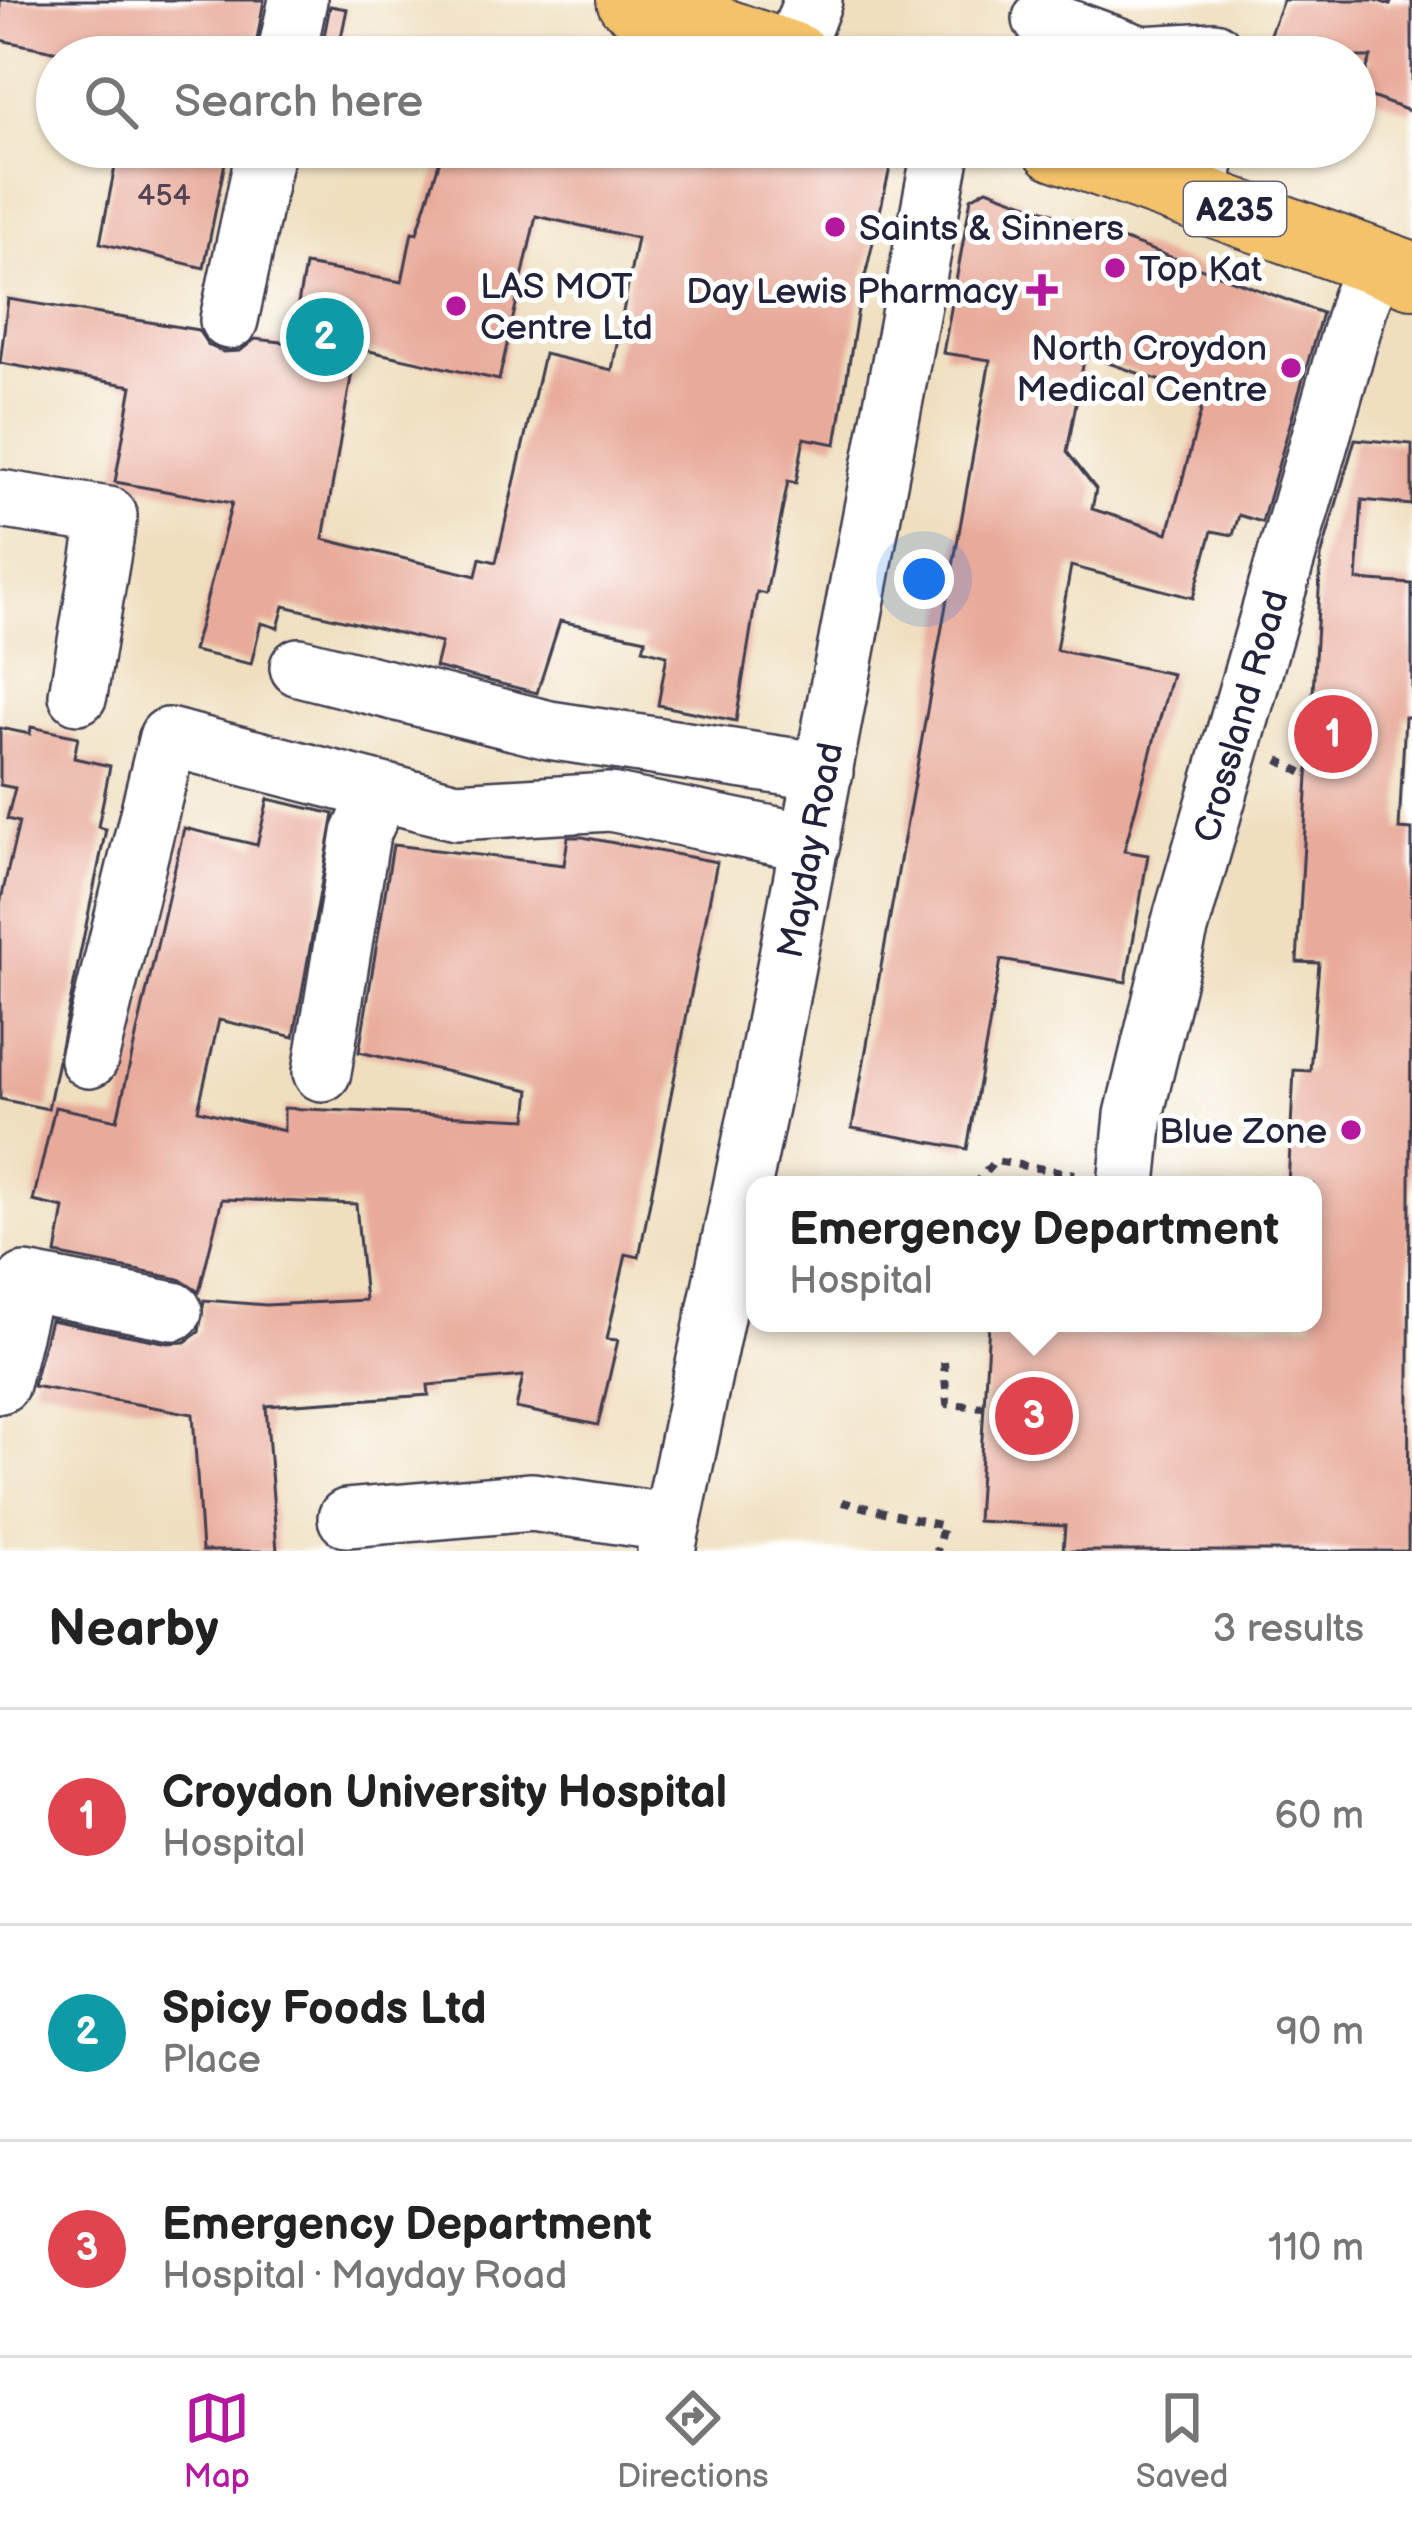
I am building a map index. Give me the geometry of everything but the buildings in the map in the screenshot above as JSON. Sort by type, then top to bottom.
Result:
[{"type":"main road","points":[[630,0],[698,11],[751,36]]},
{"type":"main road","name":"A235","points":[[1204,171],[1395,268]]},
{"type":"street","points":[[290,36],[298,0]]},
{"type":"street","points":[[801,36],[813,0]]},
{"type":"street","points":[[1042,19],[1089,36]]},
{"type":"street","points":[[229,320],[262,168]]},
{"type":"street","name":"Mayday Road","points":[[669,1537],[811,844],[938,168]]},
{"type":"street","name":"Crossland Road","points":[[1127,1175],[1134,1115],[1179,929],[1360,302],[1395,268]]},
{"type":"street","points":[[0,499],[108,516],[78,695]]},
{"type":"street","points":[[299,667],[549,730],[824,772]]},
{"type":"street","points":[[89,1059],[168,737],[456,812],[610,802],[811,844]]},
{"type":"street","points":[[322,1072],[361,834],[380,792]]},
{"type":"street","points":[[0,1384],[25,1282],[173,1311]]},
{"type":"street","points":[[347,1518],[532,1502],[669,1537]]},
{"type":"path","points":[[982,1176],[995,1162],[1089,1176],[1127,1175]]},
{"type":"path","points":[[944,1362],[947,1403],[984,1407]]},
{"type":"path","points":[[842,1502],[944,1526],[937,1551]]},
{"type":"place","name":"Saints & Sinners","points":[[835,227]]},
{"type":"place","name":"Top Kat","points":[[1115,268]]},
{"type":"place","name":"Day Lewis Pharmacy","points":[[1042,290]]},
{"type":"place","name":"LAS MOT Centre Ltd","points":[[456,306]]},
{"type":"place","name":"Spicy Foods Ltd","points":[[325,337]]},
{"type":"place","name":"North Croydon Medical Centre","points":[[1291,368]]},
{"type":"place","name":"Croydon University Hospital","points":[[1333,734]]},
{"type":"place","name":"Blue Zone","points":[[1351,1130]]},
{"type":"place","name":"Emergency Department","points":[[1034,1416]]}]
